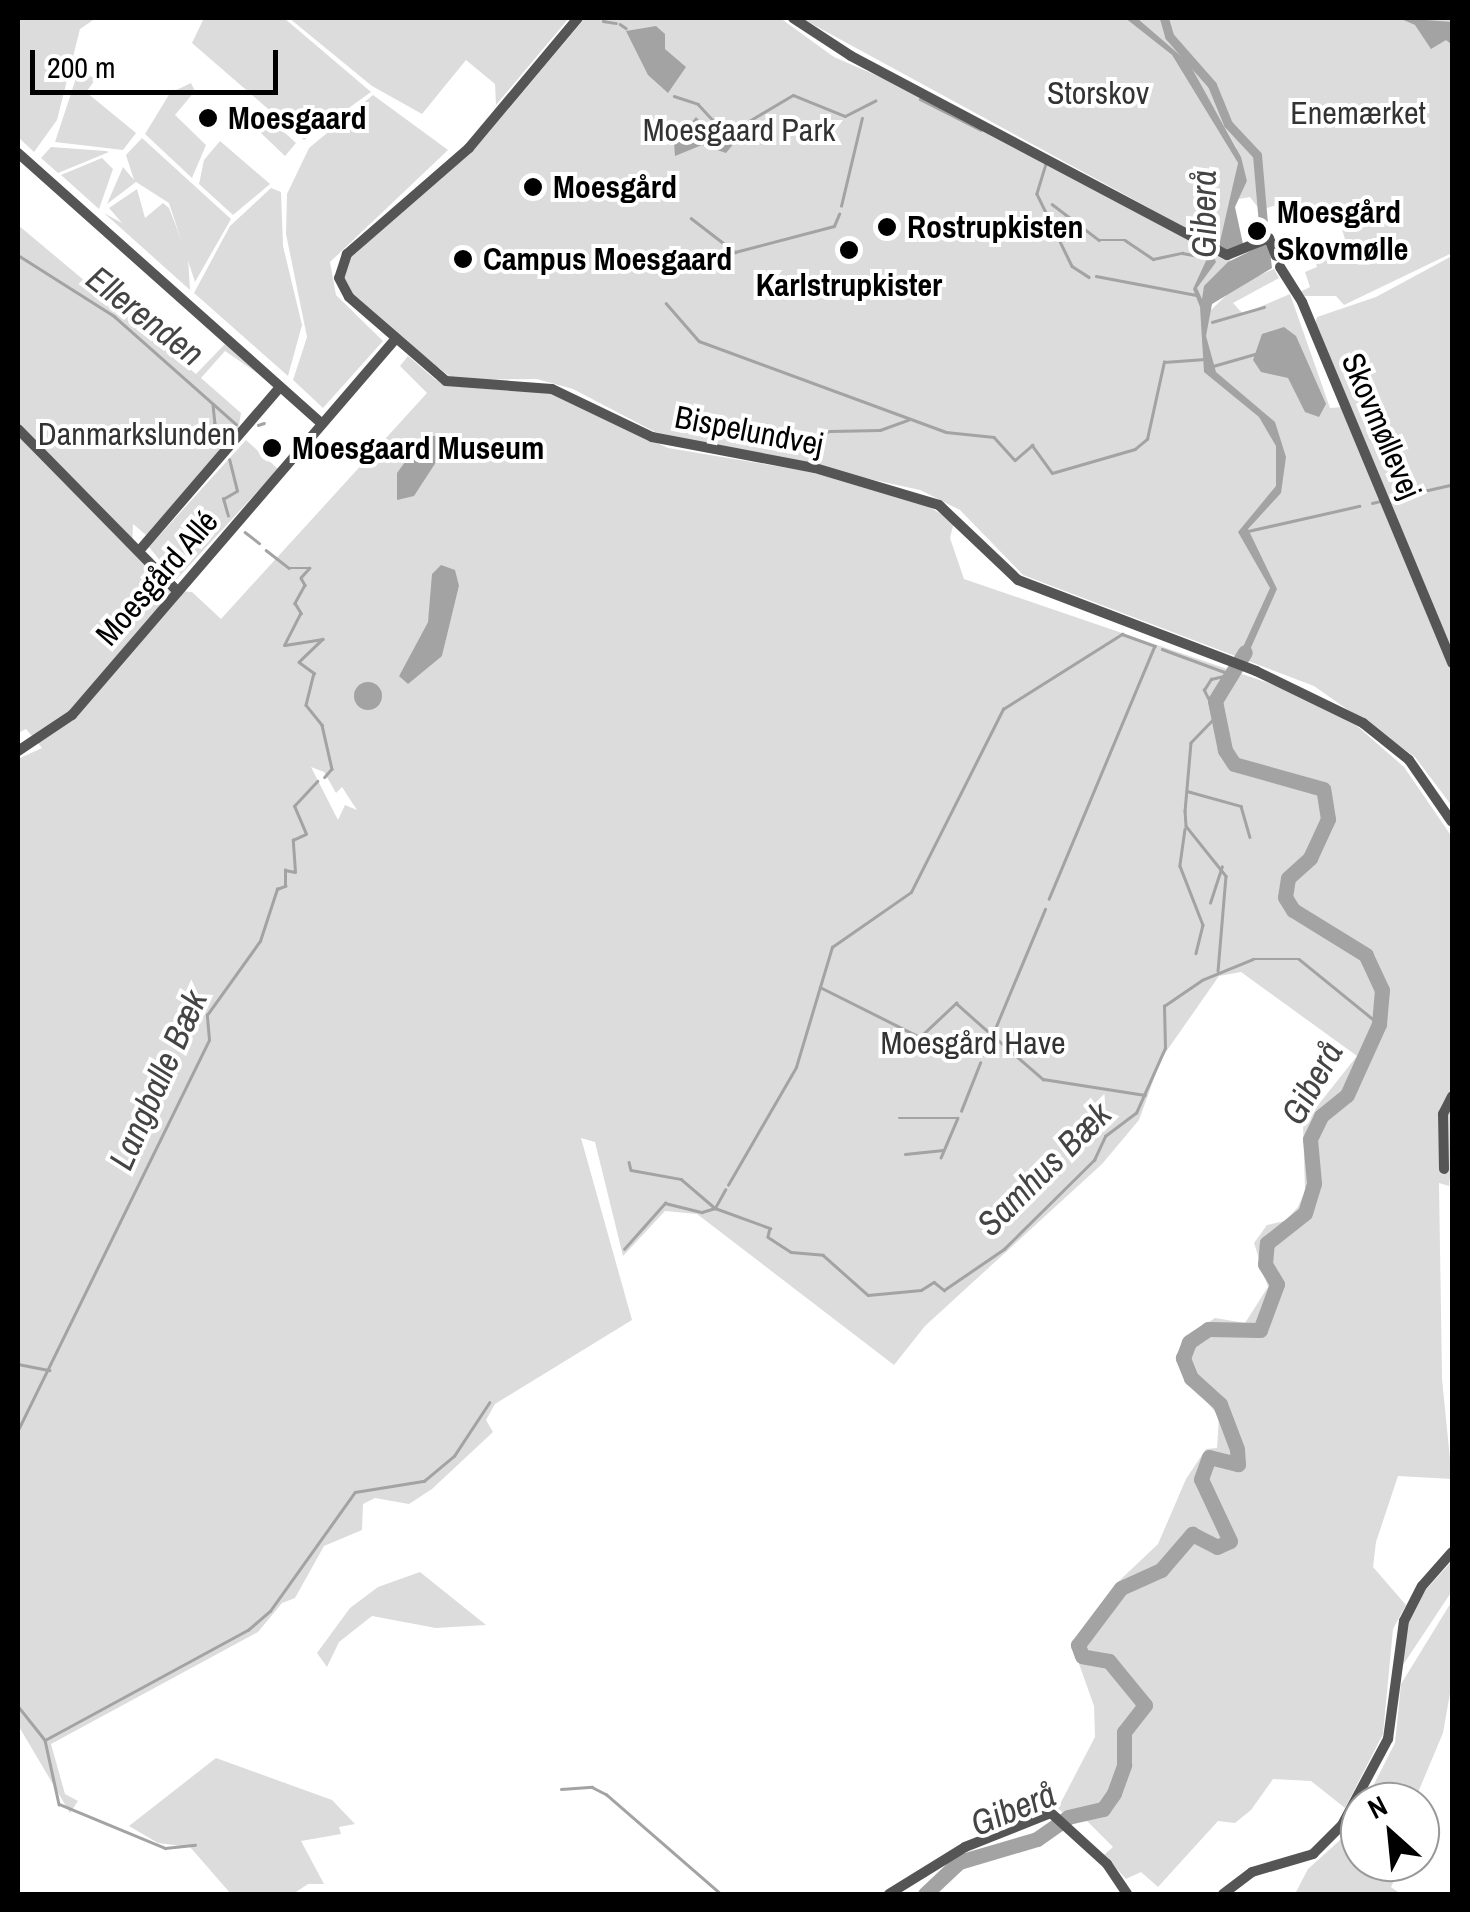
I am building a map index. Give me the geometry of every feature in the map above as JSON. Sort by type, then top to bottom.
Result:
[{"type":"street","name":"Bispelundvej","points":[[578,18],[469,148],[340,266],[348,297],[394,340],[446,381],[552,389],[652,438],[916,494],[958,520],[1018,580],[1326,703],[1388,742],[1452,822]]},
{"type":"street","name":"Skovmøllevej","points":[[793,18],[852,56],[1232,255],[1269,238],[1306,313],[1452,664]]},
{"type":"street","points":[[18,153],[322,424]]},
{"type":"street","name":"Moesgård Allé","points":[[18,752],[72,715],[394,340]]},
{"type":"street","points":[[139,550],[280,387]]},
{"type":"street","points":[[18,429],[178,592]]},
{"type":"street","points":[[1444,1169],[1442,1120],[1452,1096]]},
{"type":"street","points":[[1223,1894],[1252,1872],[1313,1854],[1342,1825],[1388,1739],[1404,1622],[1422,1586],[1452,1552]]},
{"type":"street","points":[[888,1894],[965,1847],[1044,1814],[1059,1816],[1070,1826],[1127,1894]]},
{"type":"green space","points":[[18,18],[96,18],[80,29],[57,120],[34,152],[18,137]]},
{"type":"green space","points":[[204,18],[284,18],[371,92],[304,140],[192,43]]},
{"type":"green space","points":[[289,18],[569,18],[496,105],[495,84],[466,60],[422,114],[372,86]]},
{"type":"green space","name":"Moesgaard Park","points":[[585,18],[780,18],[834,57],[910,90],[1231,260],[1203,291],[1211,310],[1237,285],[1274,269],[1279,278],[1233,303],[1243,314],[1290,294],[1330,408],[1343,407],[1452,673],[1452,806],[1415,757],[1314,686],[1023,575],[960,510],[920,490],[655,432],[573,389],[537,379],[454,380],[356,301],[342,275],[346,262],[484,138]]},
{"type":"green space","name":"Storskov","points":[[801,18],[1125,18],[1172,55],[1238,163],[1223,239],[1219,246]]},
{"type":"green space","name":"Enemærket","points":[[1137,18],[1452,18],[1452,253],[1344,305],[1336,296],[1303,296],[1300,292],[1310,287],[1305,272],[1317,267],[1312,251],[1345,239],[1334,204],[1294,215],[1290,201],[1260,210],[1250,197],[1239,199],[1247,181],[1236,147],[1188,63]]},
{"type":"green space","points":[[90,59],[82,72],[96,79],[86,92],[136,133],[123,150],[55,142],[81,63]]},
{"type":"green space","points":[[191,83],[195,91],[175,115],[206,145],[192,178],[145,134],[170,93]]},
{"type":"green space","points":[[373,95],[448,150],[330,262],[336,295],[383,341],[323,408],[293,380],[307,337],[286,234],[287,194],[309,148]]},
{"type":"green space","points":[[259,109],[296,143],[285,156],[245,118]]},
{"type":"green space","points":[[142,138],[231,219],[195,282],[169,203],[136,182],[107,204],[123,167],[134,180],[126,155]]},
{"type":"green space","points":[[220,141],[270,184],[233,215],[199,184],[204,160]]},
{"type":"green space","points":[[51,147],[109,152],[58,173],[41,158]]},
{"type":"green space","points":[[102,158],[113,169],[99,209],[61,175]]},
{"type":"green space","points":[[271,188],[281,192],[283,246],[302,325],[288,376],[194,293],[230,226]]},
{"type":"green space","points":[[137,189],[145,218],[163,203],[169,208],[188,257],[190,290],[104,213],[122,223],[109,208]]},
{"type":"green space","points":[[18,225],[196,374],[225,344],[260,375],[225,351],[201,378],[241,413],[238,431],[146,535],[133,524],[132,548],[168,590],[192,592],[221,619],[427,393],[400,366],[408,356],[436,380],[552,394],[668,448],[812,472],[915,498],[954,522],[950,538],[964,579],[1283,688],[1357,726],[1404,767],[1452,837],[1452,1159],[1449,1186],[1439,1183],[1442,1379],[1452,1479],[1398,1476],[1376,1542],[1373,1567],[1406,1605],[1393,1629],[1383,1734],[1358,1782],[1340,1782],[1340,1804],[1311,1781],[1273,1779],[1251,1810],[1235,1823],[1218,1821],[1158,1887],[1141,1872],[1126,1879],[1104,1855],[1113,1847],[1084,1818],[1071,1821],[1058,1808],[1095,1737],[1094,1706],[1072,1644],[1119,1581],[1158,1544],[1186,1479],[1206,1449],[1217,1448],[1219,1417],[1178,1365],[1182,1340],[1215,1318],[1245,1323],[1268,1287],[1254,1243],[1267,1225],[1285,1221],[1298,1207],[1305,1191],[1303,1124],[1357,1056],[1241,972],[1219,976],[1161,1059],[1139,1120],[1102,1164],[925,1326],[894,1365],[697,1214],[665,1211],[623,1256],[595,1142],[581,1138],[632,1320],[495,1404],[486,1420],[493,1432],[432,1489],[409,1504],[375,1498],[363,1504],[362,1530],[324,1546],[295,1598],[282,1603],[258,1632],[51,1744],[65,1794],[78,1801],[70,1813],[18,1725],[18,759],[42,748],[26,729],[18,733]],"holes":[[[434,583],[459,586],[442,656],[399,676],[428,622]],[[311,767],[324,772],[336,793],[342,787],[357,810],[345,805],[338,820]]]},
{"type":"green space","points":[[1452,256],[1452,654],[1315,324],[1317,317],[1376,297]]},
{"type":"green space","points":[[246,440],[278,469],[176,580],[149,547]]},
{"type":"green space","points":[[1452,1561],[1452,1591],[1399,1671],[1407,1624],[1422,1594]]},
{"type":"green space","points":[[420,1572],[486,1625],[436,1628],[372,1616],[339,1642],[327,1667],[317,1653],[350,1608],[378,1587]]},
{"type":"green space","points":[[1452,1601],[1452,1682],[1443,1733],[1422,1782],[1375,1782],[1395,1743],[1401,1684]]},
{"type":"green space","points":[[216,1758],[332,1800],[355,1824],[339,1827],[341,1834],[301,1841],[324,1884],[308,1884],[293,1894],[231,1894],[190,1847],[158,1843],[129,1826]]},
{"type":"green space","points":[[1340,1840],[1340,1882],[1393,1882],[1391,1887],[1401,1894],[1295,1894],[1308,1869]]},
{"type":"shaded area","points":[[1125,18],[1137,18],[1189,63],[1241,157],[1247,181],[1235,207],[1243,244],[1229,251],[1219,246],[1238,163],[1172,55]]},
{"type":"shaded area","points":[[1399,18],[1452,22],[1452,45],[1446,40],[1431,49],[1415,25]]},
{"type":"shaded area","points":[[656,26],[665,34],[665,49],[686,67],[668,93],[648,75],[626,31]]},
{"type":"shaded area","points":[[696,117],[712,133],[739,122],[745,130],[726,153],[702,145],[675,156],[674,143]]},
{"type":"shaded area","points":[[1269,242],[1272,268],[1212,304],[1206,336],[1216,372],[1275,422],[1286,457],[1281,493],[1248,529],[1277,589],[1245,661],[1238,658],[1270,588],[1238,532],[1276,486],[1276,446],[1259,417],[1204,372],[1200,307],[1193,289],[1211,250],[1216,262],[1197,288],[1202,299],[1204,286],[1228,262]]},
{"type":"shaded area","points":[[1284,327],[1296,336],[1326,404],[1319,417],[1305,412],[1288,378],[1261,372],[1253,360],[1262,334]]},
{"type":"shaded area","points":[[424,436],[439,436],[440,456],[414,496],[397,500],[397,473]]},
{"type":"shaded area","points":[[441,565],[455,570],[459,586],[442,656],[408,684],[399,676],[428,622],[432,574]]},
{"type":"shaded area","points":[[368,682],[378,686],[382,696],[378,706],[368,710],[358,706],[354,696],[358,686]]},
{"type":"waterway","points":[[1164,18],[1169,36],[1212,85],[1228,124],[1257,155],[1264,235]]},
{"type":"waterway","points":[[603,21],[616,23]]},
{"type":"waterway","points":[[620,24],[626,28]]},
{"type":"waterway","points":[[749,121],[793,95],[845,116],[875,101]]},
{"type":"waterway","points":[[674,96],[698,104],[721,129]]},
{"type":"waterway","points":[[920,99],[981,130]]},
{"type":"waterway","points":[[841,206],[862,118]]},
{"type":"waterway","points":[[1046,164],[1037,194],[1072,266],[1089,277]]},
{"type":"waterway","points":[[1052,204],[1099,240],[1125,240],[1153,259],[1182,253],[1210,258]]},
{"type":"waterway","points":[[691,218],[735,252],[834,226],[839,214]]},
{"type":"waterway","name":"Ellerenden","points":[[18,255],[114,316],[236,424]]},
{"type":"waterway","points":[[1096,276],[1197,295]]},
{"type":"waterway","points":[[666,303],[699,341],[946,432],[994,437],[1015,460],[1032,445],[1052,473],[1135,449],[1147,439],[1164,362],[1205,359]]},
{"type":"waterway","points":[[1212,322],[1264,307]]},
{"type":"waterway","points":[[1213,366],[1255,354]]},
{"type":"waterway","points":[[213,405],[215,423],[207,437],[215,446]]},
{"type":"waterway","points":[[766,433],[784,446],[830,431],[880,430],[908,420]]},
{"type":"waterway","name":"Ellerenden","points":[[258,425],[264,423]]},
{"type":"waterway","points":[[228,516],[223,499],[237,491],[229,460]]},
{"type":"waterway","points":[[1452,471],[1452,489]]},
{"type":"waterway","points":[[1393,498],[1450,485]]},
{"type":"waterway","points":[[1372,503],[1381,501]]},
{"type":"waterway","points":[[1248,531],[1359,506]]},
{"type":"waterway","points":[[245,532],[259,543]]},
{"type":"waterway","points":[[266,550],[289,568],[310,568],[301,578],[305,585],[295,603],[301,613],[285,645],[323,639],[299,662],[314,673],[306,705],[322,725],[332,769],[325,777]]},
{"type":"waterway","points":[[728,1185],[796,1067],[832,947],[911,892],[1003,709],[1122,634],[1155,646],[1049,899]]},
{"type":"waterway","points":[[1162,649],[1230,674]]},
{"type":"waterway","name":"Giberå","points":[[925,1894],[959,1862],[1037,1839],[1068,1817],[1103,1809],[1114,1793],[1124,1765],[1124,1732],[1145,1705],[1109,1661],[1082,1656],[1078,1645],[1121,1588],[1161,1570],[1192,1534],[1217,1547],[1230,1541],[1201,1479],[1209,1457],[1238,1464],[1237,1449],[1220,1404],[1191,1378],[1183,1358],[1189,1342],[1208,1329],[1260,1330],[1277,1284],[1265,1264],[1267,1243],[1305,1213],[1314,1183],[1310,1139],[1321,1116],[1347,1095],[1379,1024],[1382,990],[1366,955],[1293,910],[1285,897],[1288,878],[1310,858],[1328,819],[1323,789],[1234,764],[1225,750],[1215,701],[1245,652]]},
{"type":"waterway","points":[[1216,714],[1204,690],[1211,679],[1228,675]]},
{"type":"waterway","points":[[1216,717],[1191,743],[1185,811],[1186,826],[1226,876],[1218,971]]},
{"type":"waterway","name":"Langballe Bæk","points":[[18,1430],[209,1040],[207,1015],[260,941],[277,889],[285,886],[285,870],[295,872],[293,840],[306,834],[294,806],[317,781]]},
{"type":"waterway","points":[[1187,791],[1241,806],[1250,837]]},
{"type":"waterway","points":[[1185,829],[1180,866],[1203,925],[1196,953]]},
{"type":"waterway","points":[[1210,903],[1222,867]]},
{"type":"waterway","points":[[984,1055],[1045,909]]},
{"type":"waterway","name":"Samhus Bæk","points":[[629,1162],[631,1170],[681,1179],[715,1208],[770,1228],[768,1237],[791,1252],[823,1255],[868,1295],[921,1290],[934,1282],[944,1290],[1004,1249],[1094,1160],[1105,1136],[1136,1113],[1165,1048],[1164,1006],[1202,980],[1253,959],[1299,959],[1379,1024]]},
{"type":"waterway","points":[[820,987],[920,1037],[956,1003],[992,1035]]},
{"type":"waterway","points":[[998,1040],[1043,1079],[1145,1095]]},
{"type":"waterway","points":[[961,1111],[980,1063]]},
{"type":"waterway","points":[[899,1118],[958,1118],[941,1158]]},
{"type":"waterway","points":[[905,1154],[943,1150]]},
{"type":"waterway","points":[[624,1249],[665,1203],[702,1212],[715,1208],[725,1190]]},
{"type":"waterway","name":"Langballe Bæk","points":[[18,1364],[49,1370]]},
{"type":"waterway","points":[[45,1740],[248,1630],[270,1611],[355,1492],[424,1481],[454,1456],[489,1403]]},
{"type":"waterway","name":"Langballe Bæk","points":[[18,1706],[45,1740],[59,1804],[165,1848],[195,1845]]},
{"type":"waterway","name":"Langballe Bæk","points":[[561,1789],[592,1787],[606,1794],[721,1894]]},
{"type":"place","name":"Moesgaard","points":[[208,118]]},
{"type":"place","name":"Moesgård","points":[[533,187]]},
{"type":"place","name":"Rostrupkisten","points":[[887,227]]},
{"type":"place","name":"Moesgård Skovmølle","points":[[1257,231]]},
{"type":"place","name":"Karlstrupkister","points":[[849,250]]},
{"type":"place","name":"Campus Moesgaard","points":[[463,259]]},
{"type":"place","name":"Moesgaard Museum","points":[[272,448]]},
{"type":"park label","name":"Danmarkslunden","points":[[137,434]]},
{"type":"park label","name":"Moesgård Have","points":[[973,1043]]}]
